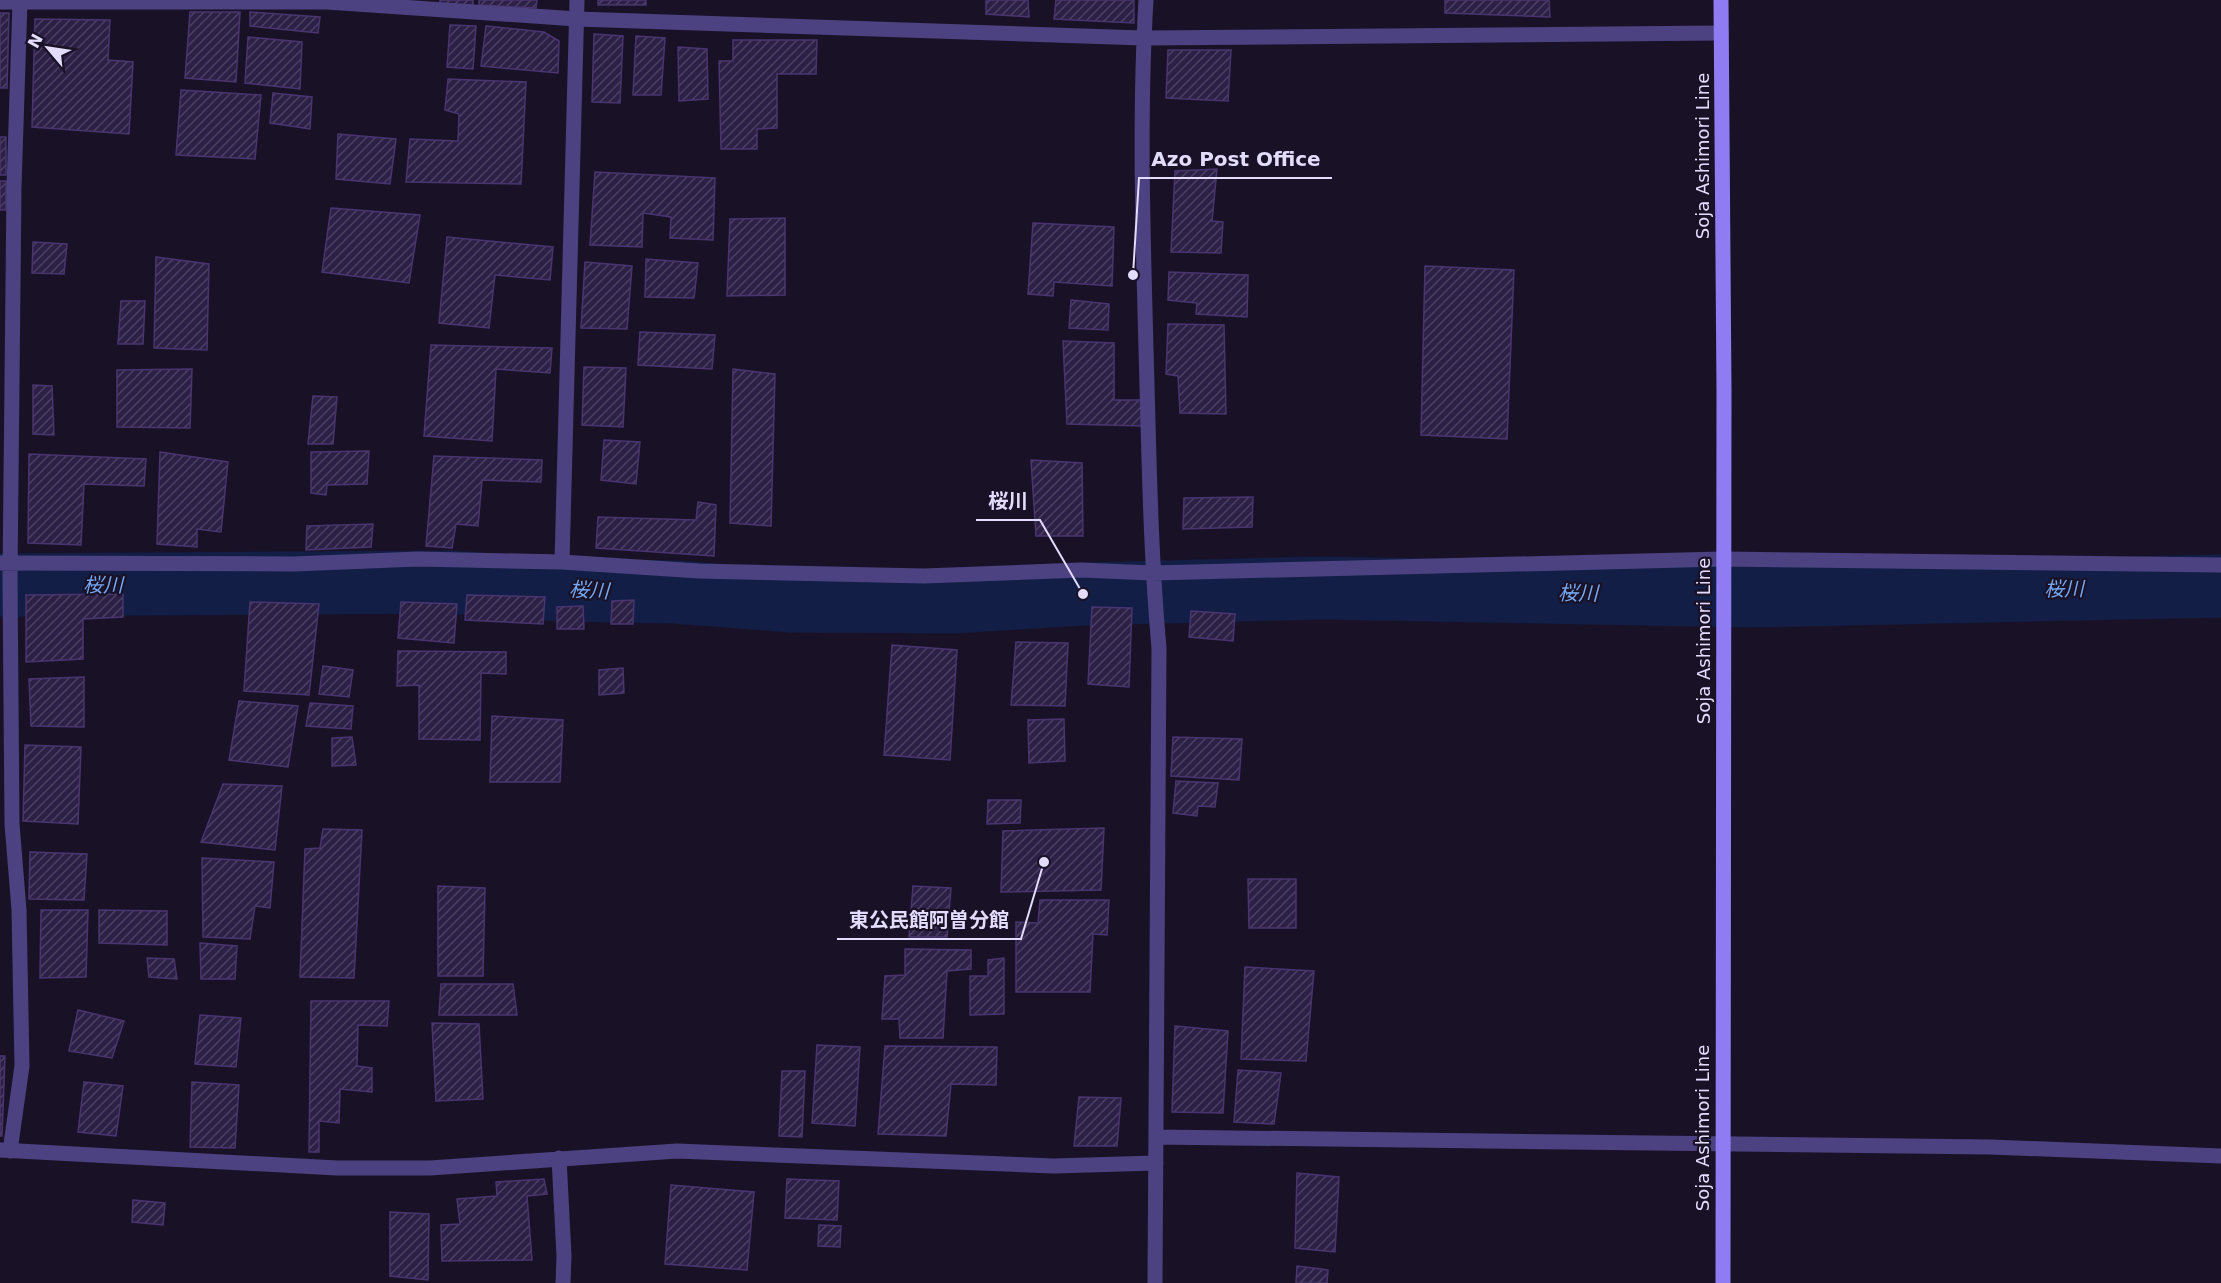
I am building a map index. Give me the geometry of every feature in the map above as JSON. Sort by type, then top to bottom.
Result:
[{"type":"main road","name":"Soja Ashimori Line","points":[[1721,0],[1723,1283]]},
{"type":"street","points":[[562,562],[577,0]]},
{"type":"street","points":[[1146,0],[1143,38],[1143,225],[1153,578],[1159,648],[1155,1283]]},
{"type":"street","points":[[20,1],[5,562],[10,578],[12,824],[19,910],[22,1066],[5,1151],[337,1168],[430,1168],[677,1150],[1054,1166],[1156,1163]]},
{"type":"street","points":[[0,2],[327,2],[577,19],[1143,38],[1721,33]]},
{"type":"street","points":[[5,562],[294,564],[418,559],[562,562],[699,571],[924,576],[1081,570],[1153,578],[1723,566],[2221,565]]},
{"type":"street","points":[[1156,1137],[1722,1142],[1990,1147],[2221,1156]]},
{"type":"street","points":[[559,1158],[564,1256],[563,1283]]},
{"type":"building","points":[[440,0],[473,0],[473,5],[440,5]]},
{"type":"building","points":[[479,0],[537,0],[536,8],[479,5]]},
{"type":"building","points":[[598,0],[646,0],[646,5],[598,5]]},
{"type":"building","points":[[986,0],[1028,0],[1029,17],[986,14]]},
{"type":"building","points":[[1056,0],[1134,0],[1134,23],[1054,19]]},
{"type":"building","points":[[1445,0],[1549,0],[1550,17],[1445,13]]},
{"type":"building","points":[[190,12],[240,12],[236,82],[185,78]]},
{"type":"building","points":[[250,12],[320,17],[318,33],[250,26]]},
{"type":"building","points":[[0,13],[9,13],[7,88],[0,88]]},
{"type":"building","points":[[35,19],[110,20],[108,60],[133,62],[129,134],[32,127]]},
{"type":"building","points":[[450,25],[476,26],[473,69],[447,67]]},
{"type":"building","points":[[486,26],[544,32],[559,41],[558,73],[481,66]]},
{"type":"building","points":[[594,34],[623,36],[620,103],[592,102]]},
{"type":"building","points":[[636,36],[665,38],[661,95],[633,95]]},
{"type":"building","points":[[248,37],[302,42],[300,89],[245,83]]},
{"type":"building","points":[[733,40],[817,40],[816,74],[777,74],[777,128],[757,129],[757,149],[721,149],[719,61],[733,61]]},
{"type":"building","points":[[678,47],[707,49],[708,99],[679,101]]},
{"type":"building","points":[[1168,50],[1231,50],[1228,101],[1166,98]]},
{"type":"building","points":[[448,79],[526,82],[521,184],[406,182],[410,139],[458,141],[459,114],[445,110]]},
{"type":"building","points":[[181,90],[261,95],[255,159],[176,155]]},
{"type":"building","points":[[273,93],[312,97],[310,129],[270,123]]},
{"type":"building","points":[[338,134],[396,139],[390,184],[336,179]]},
{"type":"building","points":[[0,137],[6,137],[6,175],[0,175]]},
{"type":"building","points":[[1217,169],[1212,221],[1223,222],[1221,253],[1171,252],[1175,171]]},
{"type":"building","points":[[595,172],[715,178],[713,240],[670,238],[671,217],[643,213],[642,247],[590,245]]},
{"type":"building","points":[[0,181],[6,181],[6,210],[0,210]]},
{"type":"building","points":[[331,208],[420,215],[409,283],[322,272]]},
{"type":"building","points":[[785,218],[785,295],[727,296],[730,219]]},
{"type":"building","points":[[1033,223],[1114,227],[1112,286],[1054,282],[1053,296],[1028,294]]},
{"type":"building","points":[[447,237],[553,247],[550,280],[495,275],[489,328],[439,323]]},
{"type":"building","points":[[33,242],[67,244],[64,274],[32,273]]},
{"type":"building","points":[[156,257],[209,264],[207,350],[154,348]]},
{"type":"building","points":[[646,259],[698,263],[694,298],[645,297]]},
{"type":"building","points":[[585,262],[632,266],[627,329],[581,328]]},
{"type":"building","points":[[1425,266],[1514,270],[1507,439],[1421,435]]},
{"type":"building","points":[[1169,272],[1248,275],[1247,317],[1196,314],[1197,303],[1168,300]]},
{"type":"building","points":[[1071,300],[1109,304],[1108,330],[1069,328]]},
{"type":"building","points":[[121,301],[145,301],[143,344],[118,344]]},
{"type":"building","points":[[1168,324],[1224,325],[1226,414],[1180,413],[1178,376],[1166,374]]},
{"type":"building","points":[[640,332],[715,335],[712,369],[638,365]]},
{"type":"building","points":[[1063,341],[1114,343],[1114,400],[1141,400],[1142,426],[1067,424]]},
{"type":"building","points":[[431,345],[552,348],[550,373],[496,369],[492,441],[424,436]]},
{"type":"building","points":[[584,367],[626,368],[623,427],[582,425]]},
{"type":"building","points":[[192,369],[190,428],[117,427],[117,370]]},
{"type":"building","points":[[733,369],[775,374],[771,526],[730,523]]},
{"type":"building","points":[[33,385],[52,386],[54,435],[33,434]]},
{"type":"building","points":[[313,396],[337,397],[333,444],[308,444]]},
{"type":"building","points":[[604,440],[640,442],[636,484],[601,480]]},
{"type":"building","points":[[369,451],[367,484],[327,485],[326,495],[311,493],[311,452]]},
{"type":"building","points":[[160,452],[228,462],[221,532],[197,529],[197,547],[157,544]]},
{"type":"building","points":[[29,454],[146,459],[144,486],[84,484],[81,545],[28,543]]},
{"type":"building","points":[[434,456],[542,460],[541,482],[482,480],[478,526],[456,524],[452,548],[426,546]]},
{"type":"building","points":[[1031,460],[1082,463],[1083,536],[1036,536]]},
{"type":"building","points":[[1253,497],[1252,527],[1183,529],[1184,498]]},
{"type":"building","points":[[698,502],[716,505],[714,556],[596,548],[598,517],[696,520]]},
{"type":"building","points":[[373,524],[371,547],[306,550],[307,526]]},
{"type":"building","points":[[123,594],[123,617],[83,619],[83,659],[26,662],[26,595]]},
{"type":"building","points":[[467,595],[545,597],[543,624],[465,620]]},
{"type":"building","points":[[634,600],[633,624],[611,624],[612,601]]},
{"type":"building","points":[[250,602],[319,604],[309,695],[244,691]]},
{"type":"building","points":[[401,602],[457,604],[454,643],[398,638]]},
{"type":"building","points":[[583,606],[584,629],[557,629],[557,607]]},
{"type":"building","points":[[1092,607],[1132,608],[1129,687],[1088,684]]},
{"type":"building","points":[[1191,611],[1235,614],[1233,641],[1189,637]]},
{"type":"building","points":[[1016,642],[1068,643],[1065,706],[1011,705]]},
{"type":"building","points":[[892,645],[957,650],[950,760],[884,755]]},
{"type":"building","points":[[398,651],[506,652],[506,674],[481,673],[480,740],[419,739],[419,685],[397,686]]},
{"type":"building","points":[[323,666],[353,670],[349,697],[319,694]]},
{"type":"building","points":[[623,668],[624,693],[599,695],[599,670]]},
{"type":"building","points":[[84,677],[84,727],[31,726],[29,679]]},
{"type":"building","points":[[239,701],[298,706],[288,767],[229,760]]},
{"type":"building","points":[[310,703],[353,706],[351,729],[306,726]]},
{"type":"building","points":[[492,716],[563,720],[560,782],[490,782]]},
{"type":"building","points":[[1064,719],[1065,761],[1029,763],[1028,720]]},
{"type":"building","points":[[352,737],[356,765],[332,766],[332,738]]},
{"type":"building","points":[[1173,737],[1242,739],[1239,780],[1171,776]]},
{"type":"building","points":[[25,745],[81,747],[78,824],[23,821]]},
{"type":"building","points":[[1176,781],[1218,783],[1215,807],[1198,806],[1197,816],[1173,813]]},
{"type":"building","points":[[223,784],[282,786],[275,850],[201,842]]},
{"type":"building","points":[[988,800],[1021,800],[1020,823],[987,824]]},
{"type":"building","points":[[1104,828],[1101,890],[1001,892],[1003,831]]},
{"type":"building","points":[[323,829],[362,830],[354,978],[300,977],[305,849],[320,848]]},
{"type":"building","points":[[30,852],[87,854],[84,900],[29,899]]},
{"type":"building","points":[[202,858],[274,862],[270,908],[255,906],[250,939],[203,937]]},
{"type":"building","points":[[1248,879],[1296,879],[1296,928],[1249,928]]},
{"type":"building","points":[[438,886],[485,888],[483,976],[438,976]]},
{"type":"building","points":[[913,886],[951,888],[947,937],[909,937]]},
{"type":"building","points":[[1040,900],[1109,900],[1107,935],[1093,934],[1090,992],[1016,992],[1016,922],[1038,923]]},
{"type":"building","points":[[41,910],[88,910],[86,977],[40,978]]},
{"type":"building","points":[[99,910],[167,911],[167,945],[99,943]]},
{"type":"building","points":[[200,943],[237,946],[235,979],[201,979]]},
{"type":"building","points":[[905,949],[971,950],[971,969],[947,971],[943,1038],[900,1038],[899,1019],[882,1019],[885,976],[905,975]]},
{"type":"building","points":[[147,958],[174,959],[177,979],[149,977]]},
{"type":"building","points":[[1004,958],[1004,1014],[970,1015],[970,976],[988,976],[988,960]]},
{"type":"building","points":[[1245,967],[1314,971],[1306,1061],[1241,1059]]},
{"type":"building","points":[[441,984],[513,984],[517,1015],[439,1015]]},
{"type":"building","points":[[311,1001],[389,1001],[387,1026],[358,1025],[357,1066],[372,1068],[372,1092],[340,1089],[339,1123],[319,1121],[319,1152],[309,1152]]},
{"type":"building","points":[[78,1010],[124,1021],[112,1058],[69,1051]]},
{"type":"building","points":[[200,1015],[241,1018],[236,1067],[195,1064]]},
{"type":"building","points":[[432,1023],[479,1024],[483,1099],[436,1101]]},
{"type":"building","points":[[1175,1026],[1228,1031],[1223,1113],[1172,1112]]},
{"type":"building","points":[[817,1045],[860,1047],[855,1126],[812,1123]]},
{"type":"building","points":[[885,1046],[997,1047],[996,1085],[951,1084],[946,1136],[878,1134]]},
{"type":"building","points":[[0,1056],[5,1056],[2,1136],[0,1136]]},
{"type":"building","points":[[1238,1070],[1281,1073],[1274,1124],[1234,1122]]},
{"type":"building","points":[[782,1071],[805,1071],[802,1137],[779,1136]]},
{"type":"building","points":[[84,1082],[123,1086],[116,1136],[78,1132]]},
{"type":"building","points":[[192,1082],[239,1085],[235,1148],[190,1147]]},
{"type":"building","points":[[1079,1097],[1121,1098],[1117,1146],[1074,1146]]},
{"type":"building","points":[[1297,1173],[1339,1177],[1335,1252],[1295,1248]]},
{"type":"building","points":[[544,1179],[547,1194],[527,1196],[532,1260],[442,1261],[441,1225],[460,1224],[457,1199],[497,1196],[496,1182]]},
{"type":"building","points":[[787,1179],[839,1181],[837,1220],[785,1218]]},
{"type":"building","points":[[671,1185],[754,1192],[747,1270],[665,1264]]},
{"type":"building","points":[[133,1200],[165,1203],[163,1225],[132,1222]]},
{"type":"building","points":[[390,1212],[429,1214],[428,1280],[390,1276]]},
{"type":"building","points":[[819,1225],[841,1226],[840,1247],[818,1246]]},
{"type":"building","points":[[1297,1266],[1328,1270],[1327,1283],[1296,1283]]},
{"type":"waterway","name":"桜川","points":[[0,585],[449,582],[560,590],[675,592],[792,601],[954,602],[1083,594],[1321,588],[1751,596],[2221,586]]},
{"type":"place","name":"Azo Post Office","points":[[1133,275]]},
{"type":"place","name":"桜川","points":[[1083,594]]},
{"type":"place","name":"東公民館阿曽分館","points":[[1044,862]]}]
